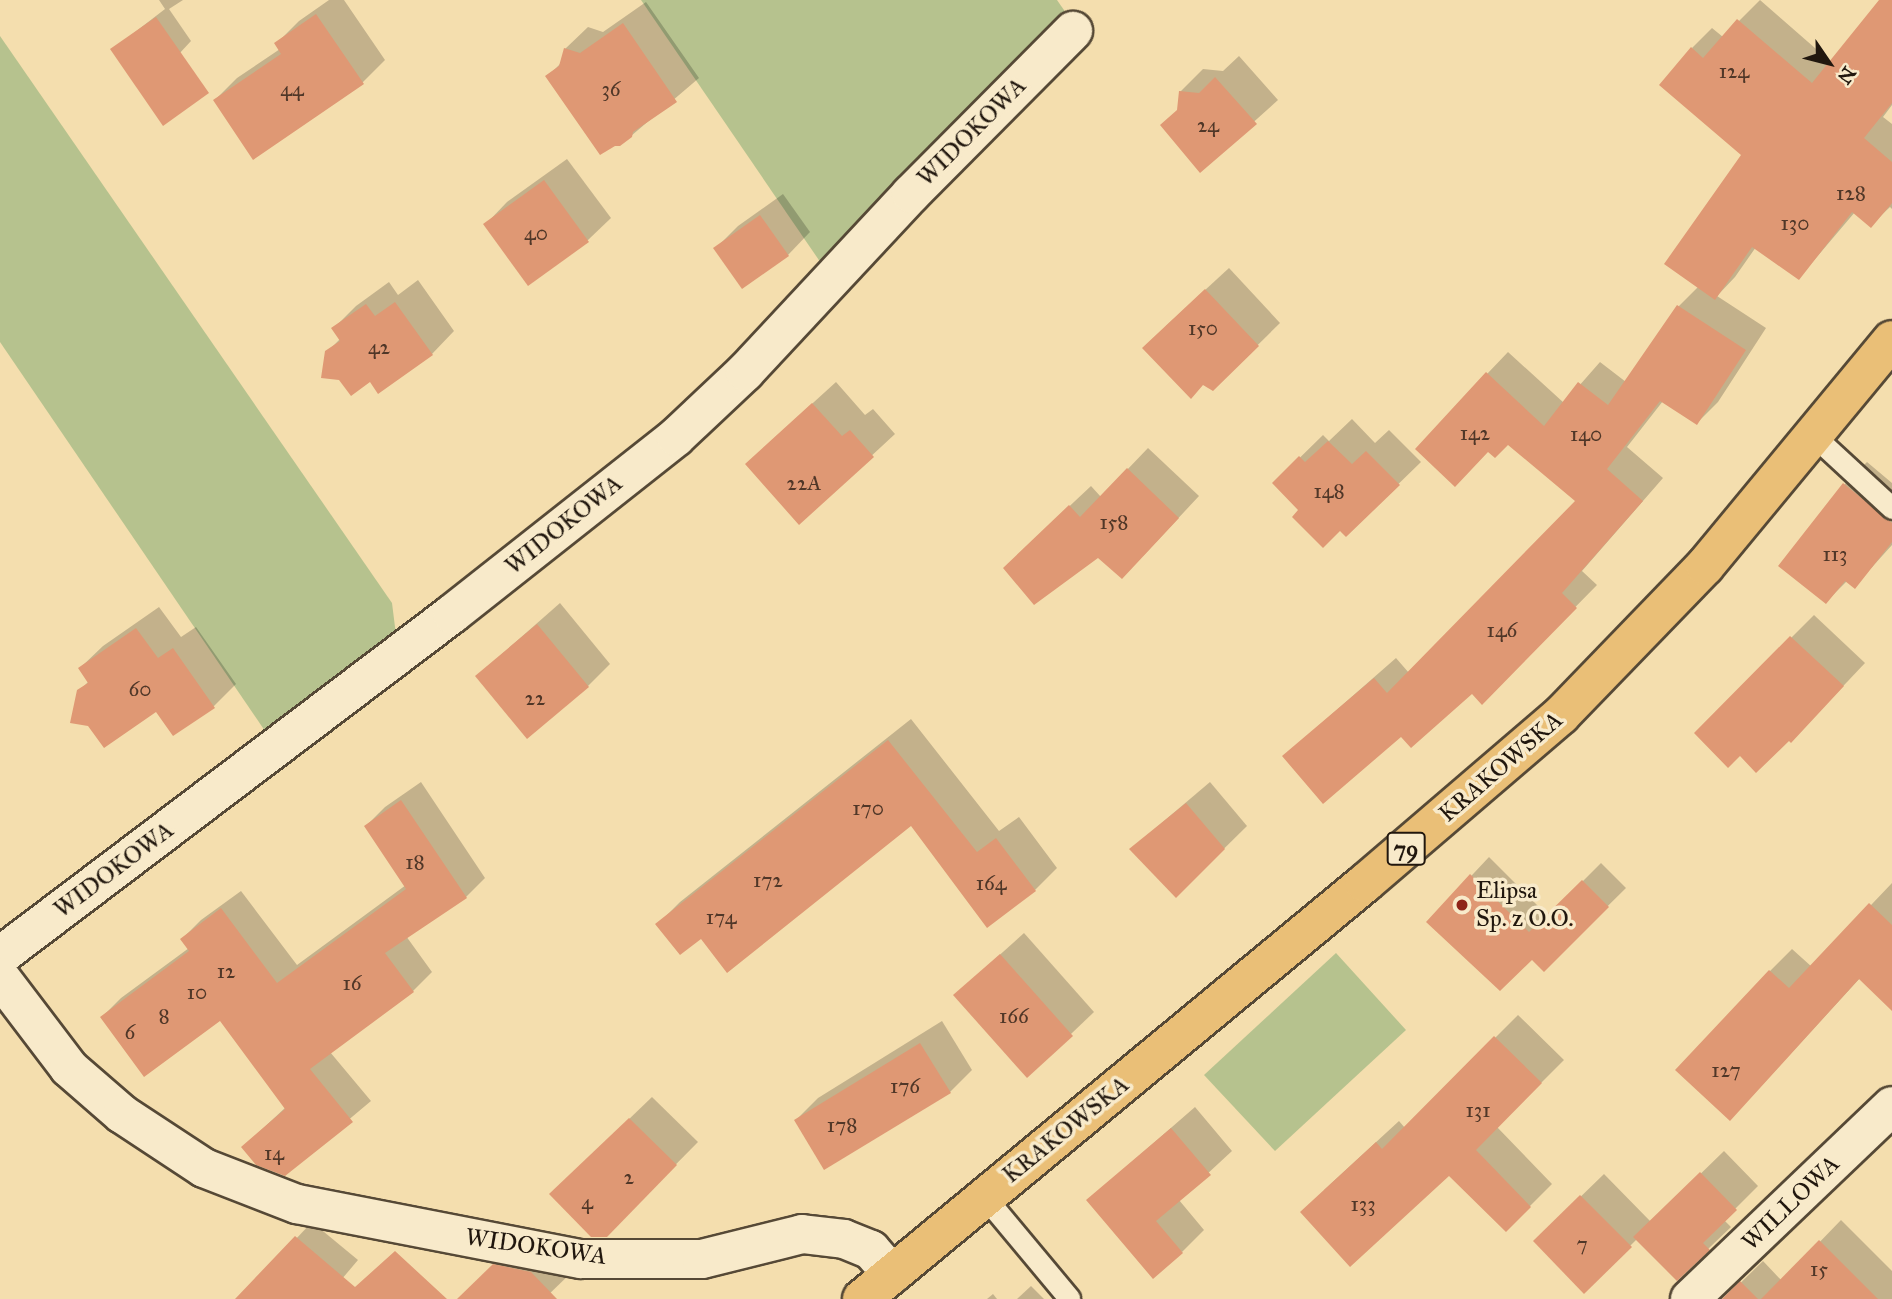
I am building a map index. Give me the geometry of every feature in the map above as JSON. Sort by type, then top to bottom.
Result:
[{"type":"main road","name":"KRAKOWSKA","points":[[862,1299],[1355,892],[1553,722],[1607,670],[1704,566],[1892,340]]},
{"type":"street","name":"WIDOKOWA","points":[[0,956],[452,614],[676,437],[746,372],[911,194],[1073,31]]},
{"type":"street","name":"WIDOKOWA","points":[[0,977],[69,1068],[122,1114],[204,1168],[297,1204],[582,1259],[702,1259],[802,1234],[812,1235],[844,1239],[871,1250],[892,1274]]},
{"type":"street","name":"WILLOWA","points":[[1690,1299],[1892,1106]]},
{"type":"lane","points":[[1814,436],[1892,508]]},
{"type":"lane","points":[[984,1196],[1069,1298]]},
{"type":"green space","points":[[641,0],[1057,0],[1066,13],[825,269]]},
{"type":"green space","points":[[0,36],[392,603],[396,635],[265,731],[0,342]]},
{"type":"green space","points":[[1336,953],[1406,1030],[1275,1151],[1204,1075]]},
{"type":"building","points":[[1879,0],[1892,0],[1892,103],[1864,138],[1892,162],[1892,203],[1871,228],[1852,212],[1799,280],[1752,247],[1715,300],[1664,264],[1741,155],[1659,85],[1691,47],[1703,58],[1737,19],[1812,83]]},
{"type":"building","points":[[316,14],[364,84],[253,160],[213,100],[281,54],[274,43]]},
{"type":"building","points":[[156,17],[209,93],[163,126],[110,49]]},
{"type":"building","points":[[623,23],[677,102],[633,132],[632,137],[620,146],[600,155],[545,76],[559,66],[564,48],[580,53]]},
{"type":"building","points":[[1215,77],[1257,124],[1200,173],[1160,125],[1177,110],[1179,91],[1199,93]]},
{"type":"building","points":[[544,180],[589,242],[528,286],[483,224]]},
{"type":"building","points":[[760,215],[789,256],[742,289],[713,248]]},
{"type":"building","points":[[1205,289],[1259,346],[1213,391],[1203,385],[1191,399],[1142,348]]},
{"type":"building","points":[[395,302],[433,355],[378,394],[370,382],[351,396],[339,380],[321,378],[325,351],[340,341],[331,328],[366,304],[375,316]]},
{"type":"building","points":[[1677,305],[1746,350],[1697,425],[1660,401],[1607,469],[1643,501],[1562,593],[1577,608],[1482,705],[1472,694],[1411,748],[1401,737],[1323,804],[1282,756],[1374,678],[1387,693],[1575,501],[1508,445],[1495,458],[1488,452],[1455,487],[1415,449],[1486,372],[1544,426],[1578,382],[1608,405]]},
{"type":"building","points":[[812,403],[842,436],[850,430],[874,457],[799,525],[745,464]]},
{"type":"building","points":[[1328,441],[1352,464],[1366,451],[1400,485],[1346,537],[1340,531],[1323,548],[1292,517],[1298,510],[1272,483],[1299,456],[1305,462]]},
{"type":"building","points":[[1127,468],[1179,518],[1122,579],[1098,558],[1034,605],[1003,568],[1069,505],[1080,517]]},
{"type":"building","points":[[1843,483],[1892,523],[1892,542],[1855,589],[1845,581],[1826,604],[1778,566]]},
{"type":"building","points":[[537,624],[589,687],[527,739],[475,676]]},
{"type":"building","points":[[136,628],[158,658],[173,648],[215,708],[173,736],[156,712],[104,748],[88,726],[70,723],[77,690],[88,683],[78,668]]},
{"type":"building","points":[[1790,636],[1844,686],[1791,743],[1789,741],[1756,773],[1740,756],[1728,768],[1694,733]]},
{"type":"building","points":[[888,740],[977,852],[996,838],[1036,891],[987,928],[911,826],[727,973],[701,939],[680,955],[655,924]]},
{"type":"building","points":[[401,800],[467,898],[385,953],[414,992],[310,1069],[353,1122],[285,1176],[256,1165],[241,1147],[285,1109],[220,1021],[144,1077],[100,1017],[189,951],[180,939],[221,908],[277,983],[406,889],[364,826]]},
{"type":"building","points":[[1186,803],[1225,849],[1176,898],[1129,849]]},
{"type":"building","points":[[1470,874],[1529,932],[1582,880],[1609,907],[1544,972],[1532,960],[1500,991],[1426,922]]},
{"type":"building","points":[[1869,903],[1892,925],[1892,1011],[1859,979],[1730,1121],[1675,1070],[1769,970],[1789,988]]},
{"type":"building","points":[[1000,954],[1073,1036],[1027,1078],[953,995]]},
{"type":"building","points":[[1494,1036],[1542,1083],[1476,1150],[1531,1207],[1506,1232],[1449,1176],[1350,1267],[1300,1212],[1376,1142],[1382,1149]]},
{"type":"building","points":[[920,1043],[951,1093],[824,1170],[794,1120]]},
{"type":"building","points":[[629,1118],[677,1165],[607,1237],[591,1237],[549,1194]]},
{"type":"building","points":[[1171,1128],[1211,1175],[1156,1221],[1183,1253],[1153,1279],[1086,1200]]},
{"type":"building","points":[[1700,1172],[1737,1210],[1703,1243],[1710,1250],[1677,1281],[1633,1237]]},
{"type":"building","points":[[1580,1195],[1632,1247],[1584,1294],[1533,1241]]},
{"type":"building","points":[[295,1236],[355,1287],[395,1251],[447,1299],[235,1299]]},
{"type":"building","points":[[1819,1240],[1878,1299],[1761,1299]]},
{"type":"building","points":[[493,1264],[531,1272],[557,1299],[457,1299]]},
{"type":"building","points":[[1740,1281],[1758,1299],[1722,1299]]},
{"type":"place","name":"Elipsa Sp. z O.O.","points":[[1462,905]]}]
